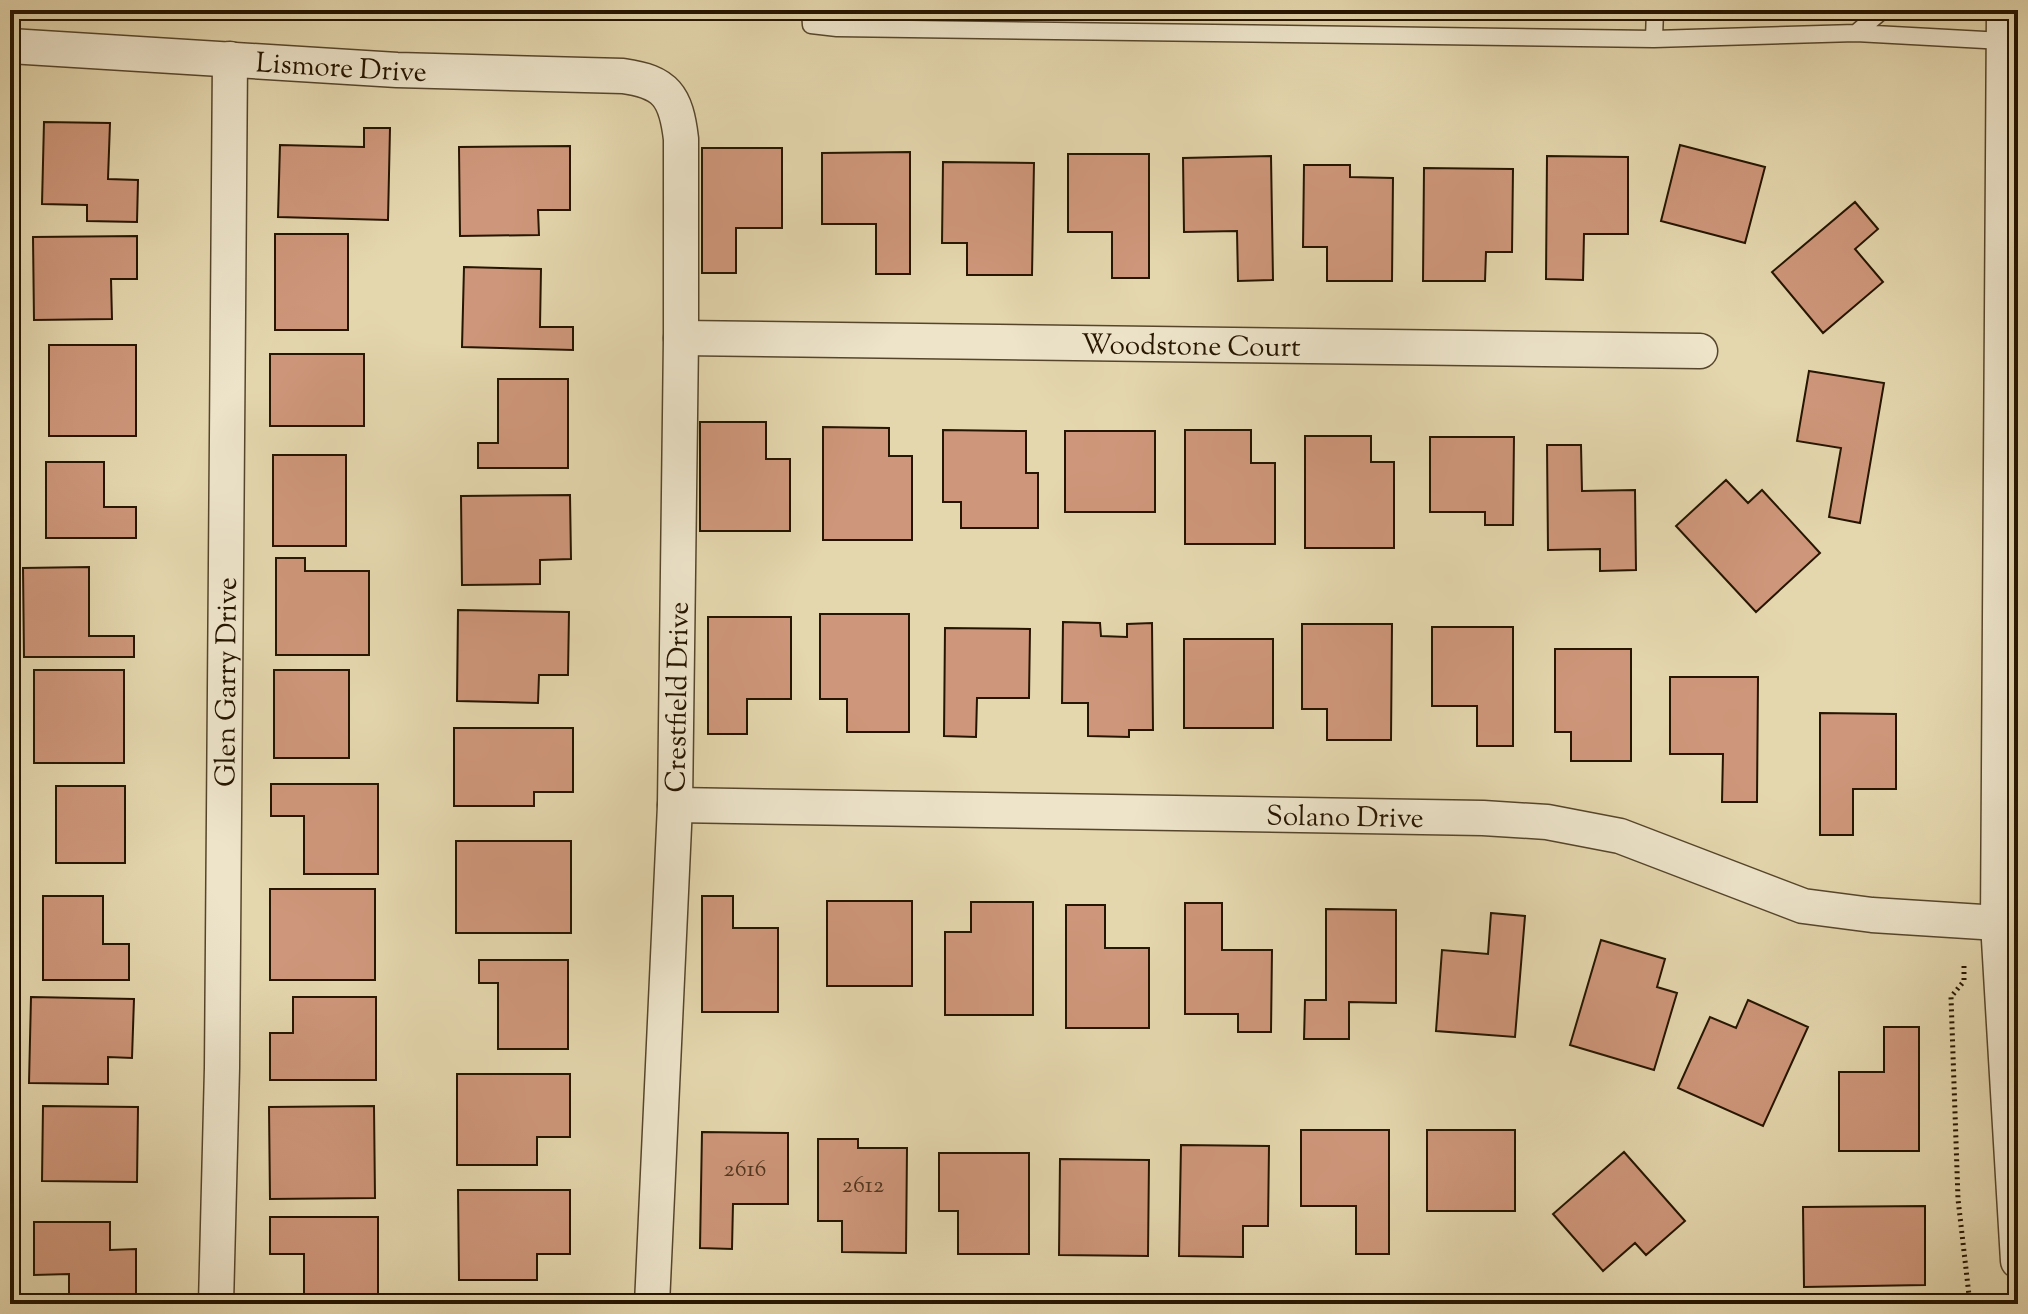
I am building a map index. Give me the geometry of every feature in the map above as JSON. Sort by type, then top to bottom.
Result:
[{"type":"street","points":[[2004,26],[1982,922],[2018,1261]]},
{"type":"street","name":"Lismore Drive","points":[[10,46],[397,70],[623,76],[646,79],[667,93]]},
{"type":"street","name":"Glen Garry Drive","points":[[216,1304],[222,1052],[230,59]]},
{"type":"street","name":"Crestfield Drive","points":[[652,1304],[675,805],[681,338],[681,139],[677,111],[667,93]]},
{"type":"street","name":"Woodstone Court","points":[[681,338],[1700,351]]},
{"type":"street","name":"Solano Drive","points":[[675,805],[1468,818],[1547,822],[1620,836],[1803,906],[1872,915],[1982,922]]},
{"type":"lane","points":[[810,10],[811,25],[837,28],[1654,39],[2004,26]]},
{"type":"lane","points":[[1654,39],[1655,10]]},
{"type":"lane","points":[[1856,33],[1883,10]]},
{"type":"path","points":[[1970,1304],[1958,1199],[1951,997],[1964,981],[1982,922]]},
{"type":"building","points":[[44,122],[110,123],[108,179],[138,180],[137,222],[87,221],[87,205],[42,204]]},
{"type":"building","points":[[364,128],[390,128],[388,220],[278,217],[280,145],[364,147]]},
{"type":"building","points":[[1680,145],[1765,167],[1745,243],[1661,221]]},
{"type":"building","points":[[570,146],[570,210],[538,210],[539,235],[460,236],[459,147]]},
{"type":"building","points":[[702,148],[782,148],[782,228],[736,228],[736,273],[702,273]]},
{"type":"building","points":[[910,152],[910,274],[876,274],[876,224],[822,224],[822,153]]},
{"type":"building","points":[[1068,154],[1149,154],[1149,278],[1112,278],[1112,232],[1068,232]]},
{"type":"building","points":[[1271,156],[1273,280],[1238,281],[1237,231],[1184,232],[1183,158]]},
{"type":"building","points":[[1547,156],[1628,157],[1628,234],[1584,234],[1583,280],[1546,279]]},
{"type":"building","points":[[943,162],[1034,163],[1032,275],[967,275],[967,243],[942,243]]},
{"type":"building","points":[[1304,165],[1350,165],[1350,177],[1393,178],[1392,281],[1327,281],[1327,247],[1303,247]]},
{"type":"building","points":[[1424,168],[1513,169],[1512,252],[1486,252],[1485,281],[1423,281]]},
{"type":"building","points":[[1855,202],[1878,229],[1855,249],[1883,282],[1823,333],[1772,272]]},
{"type":"building","points":[[275,234],[348,234],[348,330],[275,330]]},
{"type":"building","points":[[137,236],[137,279],[111,279],[112,319],[34,320],[33,237]]},
{"type":"building","points":[[464,267],[541,269],[540,327],[573,327],[573,350],[462,347]]},
{"type":"building","points":[[49,345],[136,345],[136,436],[49,436]]},
{"type":"building","points":[[270,354],[364,354],[364,426],[270,426]]},
{"type":"building","points":[[1809,371],[1884,383],[1860,523],[1829,517],[1841,448],[1797,441]]},
{"type":"building","points":[[498,379],[568,379],[568,468],[478,468],[478,443],[498,443]]},
{"type":"building","points":[[700,422],[766,422],[766,459],[790,459],[790,531],[700,531]]},
{"type":"building","points":[[823,427],[889,428],[889,456],[912,456],[912,540],[823,540]]},
{"type":"building","points":[[943,430],[1026,431],[1026,473],[1038,473],[1038,528],[961,528],[961,502],[943,502]]},
{"type":"building","points":[[1185,430],[1251,430],[1251,463],[1275,463],[1275,544],[1185,544]]},
{"type":"building","points":[[1065,431],[1155,431],[1155,512],[1065,512]]},
{"type":"building","points":[[1305,436],[1371,436],[1371,462],[1394,462],[1394,548],[1305,548]]},
{"type":"building","points":[[1430,437],[1514,437],[1513,525],[1485,525],[1485,512],[1430,512]]},
{"type":"building","points":[[1547,445],[1581,445],[1582,491],[1635,490],[1636,570],[1600,571],[1600,549],[1548,550]]},
{"type":"building","points":[[273,455],[346,455],[346,546],[273,546]]},
{"type":"building","points":[[46,462],[104,462],[104,507],[136,507],[136,538],[46,538]]},
{"type":"building","points":[[1726,480],[1748,503],[1762,490],[1820,553],[1756,612],[1676,526]]},
{"type":"building","points":[[570,495],[571,559],[540,560],[540,584],[462,585],[461,496]]},
{"type":"building","points":[[276,558],[305,558],[305,571],[369,571],[369,655],[276,655]]},
{"type":"building","points":[[89,567],[89,636],[134,636],[134,657],[24,657],[23,568]]},
{"type":"building","points":[[458,610],[569,612],[568,675],[539,675],[538,703],[457,701]]},
{"type":"building","points":[[820,614],[909,614],[909,732],[847,732],[847,699],[820,699]]},
{"type":"building","points":[[708,617],[791,617],[791,699],[747,699],[747,734],[708,734]]},
{"type":"building","points":[[1063,622],[1100,623],[1101,636],[1127,637],[1127,624],[1152,623],[1153,730],[1129,730],[1129,737],[1088,736],[1088,703],[1062,703]]},
{"type":"building","points":[[1302,624],[1392,624],[1391,740],[1327,740],[1327,709],[1302,709]]},
{"type":"building","points":[[1432,627],[1513,627],[1513,746],[1477,746],[1477,706],[1432,706]]},
{"type":"building","points":[[945,628],[1030,629],[1029,698],[977,698],[976,737],[944,736]]},
{"type":"building","points":[[1184,639],[1273,639],[1273,728],[1184,728]]},
{"type":"building","points":[[1555,649],[1631,649],[1631,761],[1571,761],[1571,732],[1555,732]]},
{"type":"building","points":[[34,670],[124,670],[124,763],[34,763]]},
{"type":"building","points":[[274,670],[349,670],[349,758],[274,758]]},
{"type":"building","points":[[1670,677],[1758,677],[1757,802],[1722,802],[1723,754],[1670,754]]},
{"type":"building","points":[[1820,713],[1896,714],[1896,789],[1853,789],[1853,835],[1820,835]]},
{"type":"building","points":[[454,728],[573,728],[573,792],[534,792],[534,806],[454,806]]},
{"type":"building","points":[[271,784],[378,784],[378,874],[304,874],[304,816],[271,816]]},
{"type":"building","points":[[56,786],[125,786],[125,863],[56,863]]},
{"type":"building","points":[[456,841],[571,841],[571,933],[456,933]]},
{"type":"building","points":[[270,889],[375,889],[375,980],[270,980]]},
{"type":"building","points":[[43,896],[103,896],[103,944],[129,944],[129,980],[43,980]]},
{"type":"building","points":[[702,896],[733,896],[733,928],[778,928],[778,1012],[702,1012]]},
{"type":"building","points":[[827,901],[912,901],[912,986],[827,986]]},
{"type":"building","points":[[971,902],[1033,902],[1033,1015],[945,1015],[945,932],[971,932]]},
{"type":"building","points":[[1185,903],[1222,903],[1222,950],[1272,950],[1271,1032],[1238,1032],[1238,1014],[1185,1014]]},
{"type":"building","points":[[1066,905],[1105,905],[1105,948],[1149,948],[1149,1028],[1066,1028]]},
{"type":"building","points":[[1326,909],[1396,910],[1396,1003],[1349,1002],[1349,1039],[1304,1039],[1305,1000],[1326,1000]]},
{"type":"building","points":[[1491,913],[1525,916],[1515,1037],[1436,1031],[1442,950],[1488,954]]},
{"type":"building","points":[[1601,940],[1665,959],[1657,987],[1677,993],[1654,1070],[1570,1045]]},
{"type":"building","points":[[479,960],[568,960],[568,1049],[498,1049],[498,983],[479,983]]},
{"type":"building","points":[[31,997],[134,999],[132,1058],[108,1057],[108,1084],[29,1083]]},
{"type":"building","points":[[293,997],[376,997],[376,1080],[270,1080],[270,1033],[293,1033]]},
{"type":"building","points":[[1748,1000],[1808,1027],[1763,1126],[1678,1088],[1710,1017],[1736,1028]]},
{"type":"building","points":[[1884,1027],[1919,1027],[1919,1151],[1839,1151],[1839,1072],[1884,1072]]},
{"type":"building","points":[[457,1074],[570,1074],[570,1137],[537,1137],[537,1165],[457,1165]]},
{"type":"building","points":[[43,1106],[138,1107],[137,1182],[42,1181]]},
{"type":"building","points":[[374,1106],[375,1198],[270,1199],[269,1107]]},
{"type":"building","points":[[1301,1130],[1389,1130],[1389,1254],[1356,1254],[1356,1206],[1301,1206]]},
{"type":"building","points":[[1427,1130],[1515,1130],[1515,1211],[1427,1211]]},
{"type":"building","points":[[702,1132],[788,1133],[788,1204],[733,1204],[732,1249],[700,1248]]},
{"type":"building","points":[[818,1139],[858,1139],[858,1148],[907,1148],[906,1253],[842,1252],[842,1221],[818,1221]]},
{"type":"building","points":[[1181,1145],[1269,1146],[1268,1226],[1243,1226],[1243,1257],[1179,1256]]},
{"type":"building","points":[[1624,1152],[1685,1221],[1646,1255],[1635,1243],[1603,1271],[1553,1214]]},
{"type":"building","points":[[939,1153],[1029,1153],[1029,1254],[958,1254],[958,1211],[939,1211]]},
{"type":"building","points":[[1060,1159],[1149,1160],[1148,1256],[1059,1255]]},
{"type":"building","points":[[458,1190],[570,1190],[570,1254],[537,1254],[537,1280],[459,1280]]},
{"type":"building","points":[[1925,1206],[1925,1285],[1804,1287],[1803,1207]]},
{"type":"building","points":[[270,1217],[378,1217],[378,1298],[304,1298],[304,1254],[270,1254]]},
{"type":"building","points":[[34,1222],[110,1222],[110,1250],[136,1249],[136,1304],[69,1304],[69,1274],[34,1275]]}]
